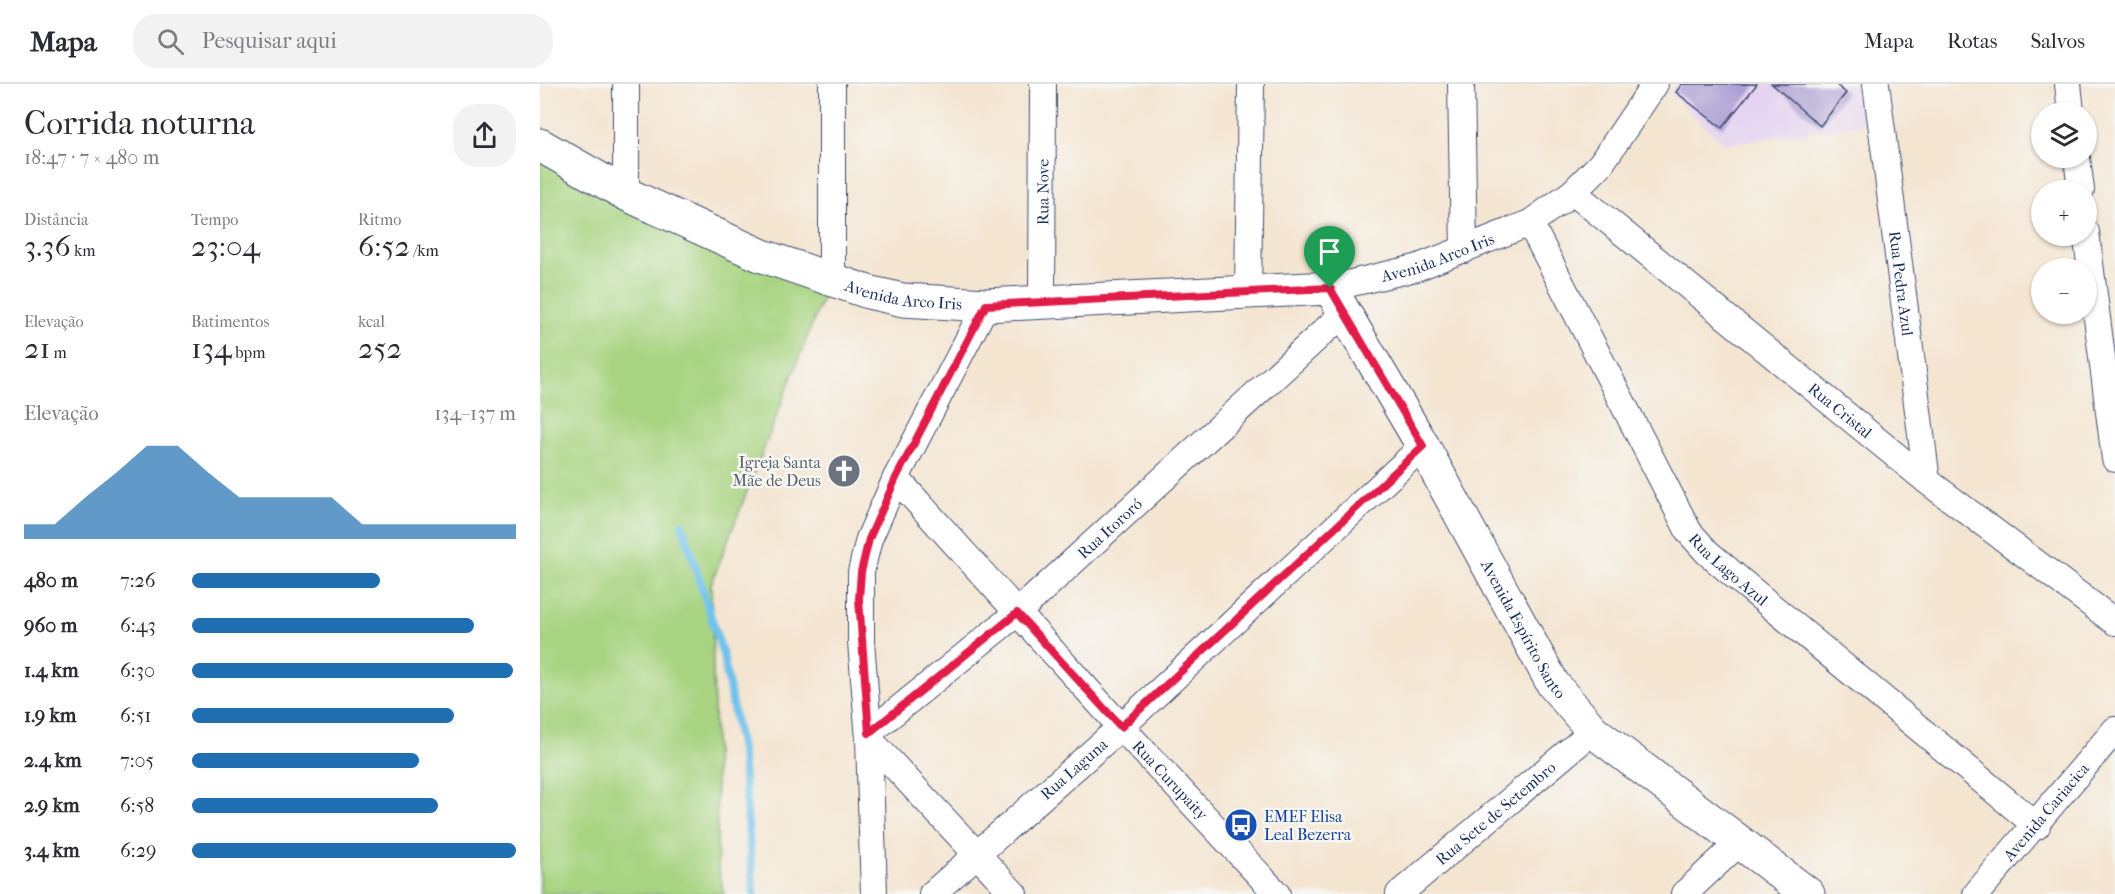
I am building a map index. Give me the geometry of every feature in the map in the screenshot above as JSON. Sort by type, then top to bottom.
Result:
[{"type":"street","points":[[626,84],[626,194]]},
{"type":"street","points":[[832,84],[832,280]]},
{"type":"street","name":"Rua Nove","points":[[1042,302],[1043,84]]},
{"type":"street","points":[[1248,292],[1251,84]]},
{"type":"street","points":[[1461,84],[1464,250]]},
{"type":"street","name":"Avenida Arco Iris","points":[[540,145],[626,194],[760,255],[868,292],[903,300],[986,305],[1248,292],[1337,300],[1530,223],[1573,192],[1600,165],[1655,84]]},
{"type":"street","name":"Rua Pedra Azul","points":[[1876,84],[1928,481]]},
{"type":"street","points":[[2068,84],[2070,102]]},
{"type":"street","name":"Rua Cristal","points":[[1573,192],[1928,481],[2115,621]]},
{"type":"street","name":"Rua Lago Azul","points":[[1530,223],[1689,532],[1708,553],[1742,582],[2037,825]]},
{"type":"street","points":[[2088,246],[2115,459]]},
{"type":"street","name":"Avenida Espírito Santo","points":[[1337,300],[1423,446],[1553,684],[1593,731],[1808,894]]},
{"type":"street","name":"Rua Itororó","points":[[869,736],[1017,613],[1337,300]]},
{"type":"street","points":[[874,894],[869,736],[861,642],[861,572],[869,539],[896,478],[986,305]]},
{"type":"street","name":"Rua Laguna","points":[[932,894],[1121,727],[1423,446]]},
{"type":"street","name":"Rua Curupaity","points":[[896,478],[1121,727],[1277,894]]},
{"type":"street","name":"Avenida Cariacica","points":[[1976,894],[2037,825],[2115,730]]},
{"type":"street","name":"Rua Sete de Setembro","points":[[1399,894],[1593,731]]},
{"type":"street","points":[[869,736],[976,856],[1014,894]]},
{"type":"street","points":[[1683,894],[1740,842]]},
{"type":"shaded area","points":[[1677,84],[1860,84],[1864,124],[1724,144],[1670,93]]},
{"type":"green space","points":[[540,151],[829,281],[711,584],[718,868],[724,894],[540,894]]},
{"type":"building","points":[[1682,84],[1757,84],[1722,128],[1676,92]]},
{"type":"building","points":[[1772,84],[1835,84],[1846,93],[1820,126]]},
{"type":"waterway","points":[[682,524],[723,655],[742,755],[754,894]]},
{"type":"place","name":"Igreja Santa Mãe de Deus","points":[[844,471]]},
{"type":"place","name":"EMEF Elisa Leal Bezerra","points":[[1241,825]]},
{"type":"route","points":[[1330,288],[1423,446],[1121,727],[1017,613],[869,733],[859,599],[861,572],[869,539],[896,478],[986,305],[1330,288]]}]
